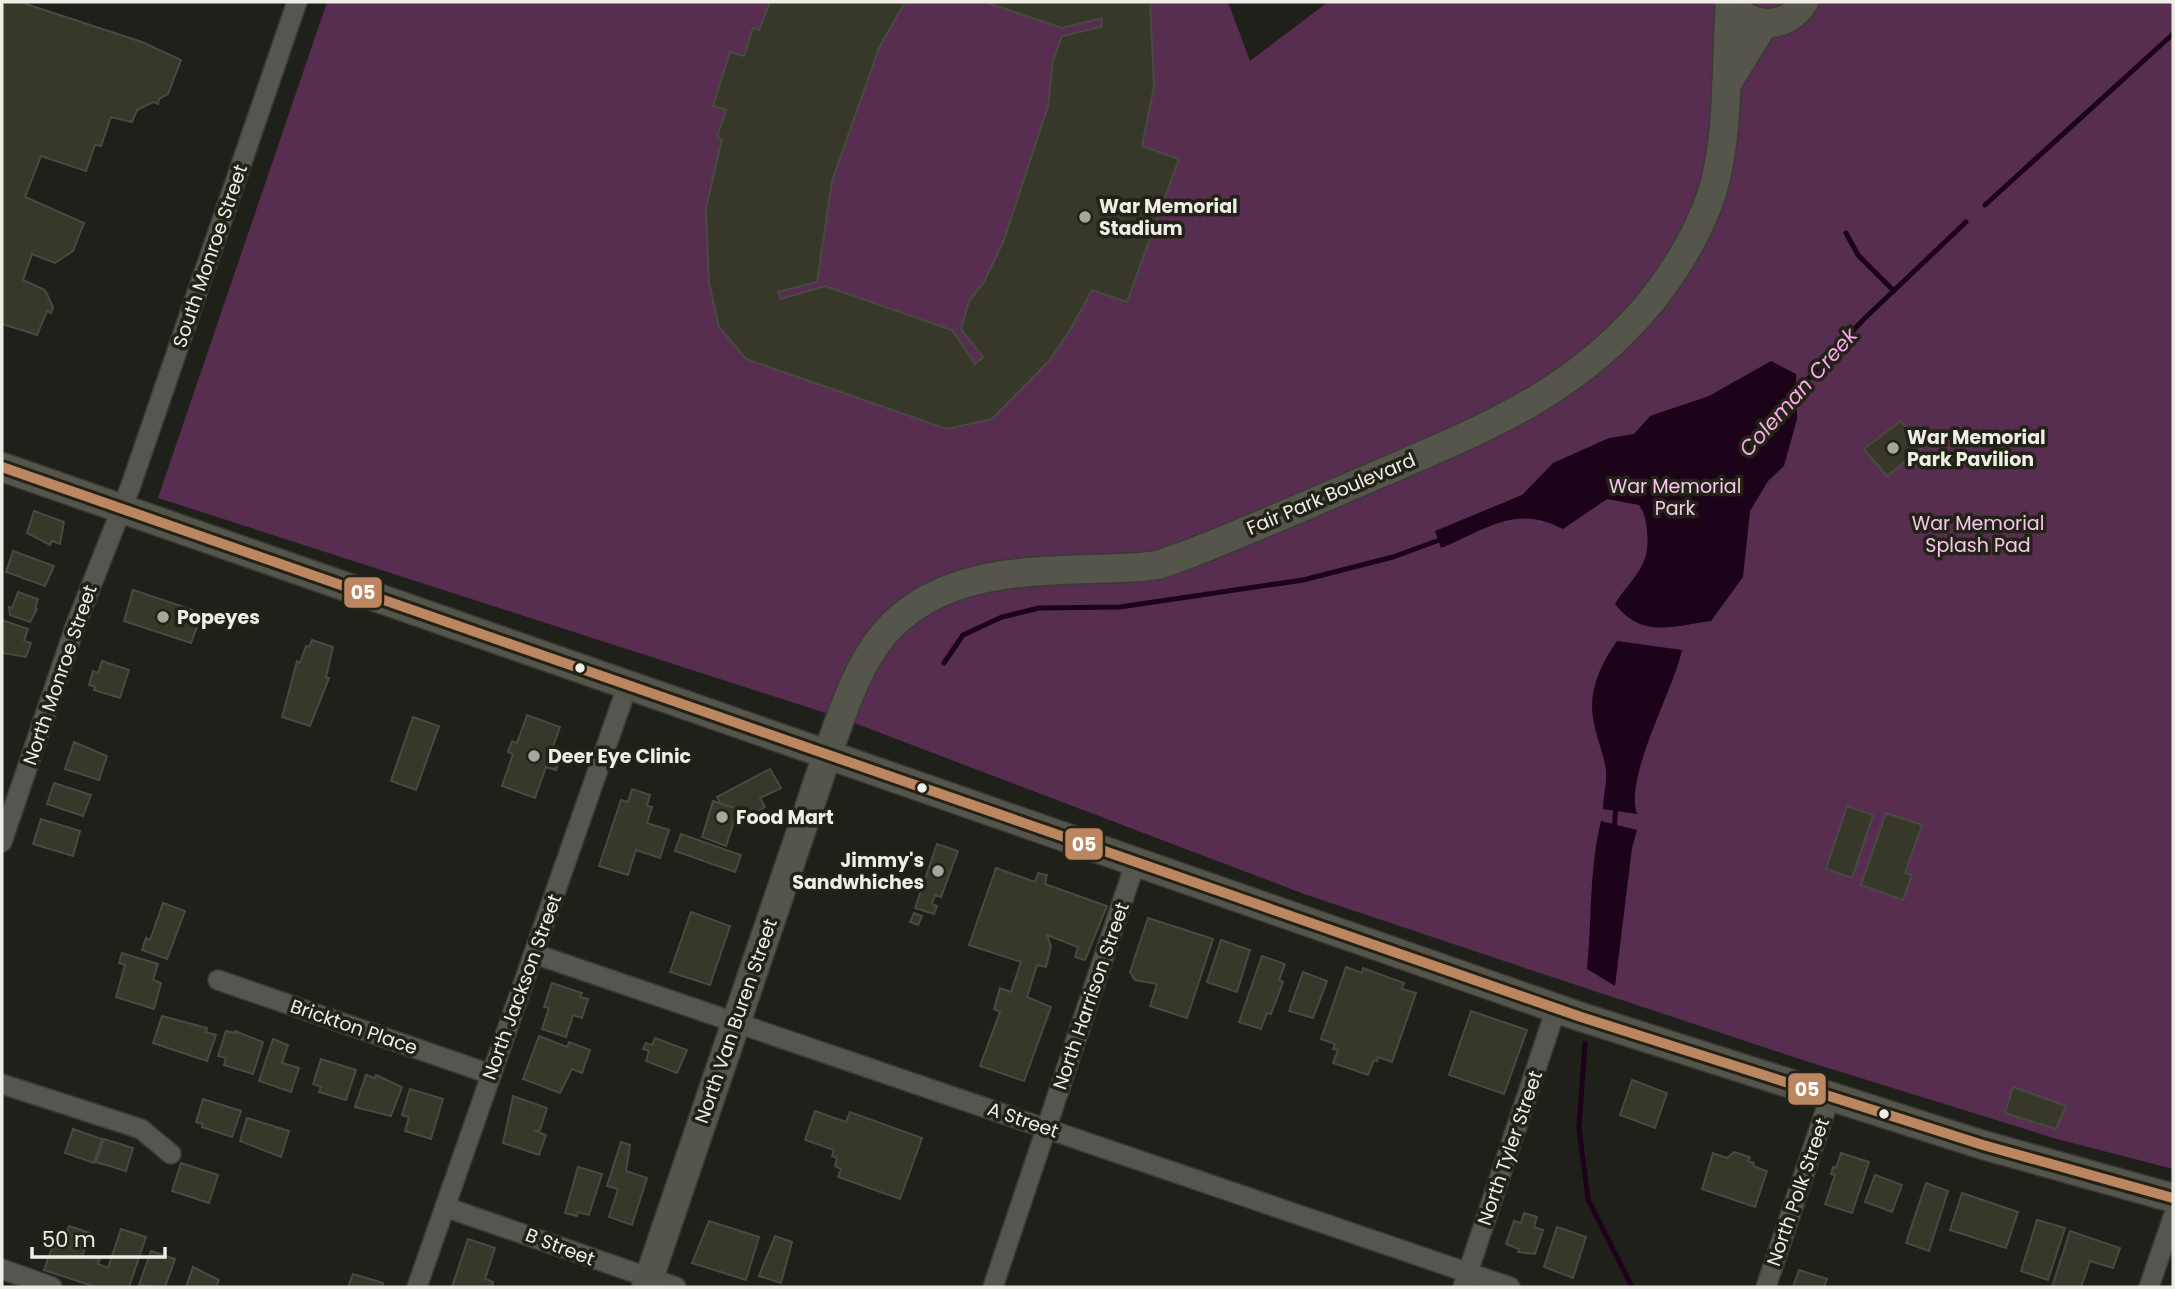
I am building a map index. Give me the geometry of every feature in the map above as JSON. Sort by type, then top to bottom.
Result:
[{"type":"main road","points":[[1764,24],[1779,22],[1792,16],[1804,2]]},
{"type":"main road","name":"Fair Park Boulevard","points":[[1726,85],[1764,24],[1750,20],[1730,3]]},
{"type":"main road","name":"Fair Park Boulevard","points":[[827,755],[861,671],[884,634],[934,594],[960,583],[990,577],[1141,567],[1168,562],[1488,427],[1545,397],[1584,369],[1624,332],[1684,257],[1711,195],[1718,171],[1730,3]]},
{"type":"main road","points":[[2,467],[1556,1009],[2053,1166],[2173,1198]]},
{"type":"main road","name":"North Van Buren Street","points":[[647,1283],[827,755]]},
{"type":"street","name":"South Monroe Street","points":[[121,509],[297,2]]},
{"type":"street","name":"North Monroe Street","points":[[2,842],[75,624],[121,509]]},
{"type":"street","name":"North Jackson Street","points":[[416,1287],[627,687]]},
{"type":"street","name":"North Harrison Street","points":[[993,1287],[1135,864]]},
{"type":"street","name":"A Street","points":[[535,954],[1047,1128],[1465,1280],[1510,1287]]},
{"type":"street","name":"Brickton Place","points":[[218,980],[490,1074]]},
{"type":"street","name":"North Tyler Street","points":[[1465,1280],[1556,1009]]},
{"type":"street","points":[[2,1084],[141,1129],[171,1154]]},
{"type":"street","name":"North Polk Street","points":[[1766,1287],[1830,1097]]},
{"type":"street","name":"B Street","points":[[445,1208],[505,1226],[647,1283],[676,1287]]},
{"type":"street","points":[[2149,1287],[2173,1217]]},
{"type":"street","points":[[2,1269],[52,1287]]},
{"type":"green space","name":"War Memorial Park","points":[[327,2],[1228,2],[1250,61],[1328,2],[2173,2],[2173,1169],[2057,1139],[1812,1063],[1519,966],[1304,894],[841,718],[158,498]]},
{"type":"shaded area","points":[[1771,361],[1796,374],[1797,419],[1784,466],[1768,481],[1750,511],[1743,577],[1711,621],[1659,628],[1647,626],[1625,615],[1615,604],[1639,570],[1646,554],[1646,524],[1639,505],[1607,499],[1563,529],[1546,522],[1516,519],[1488,527],[1441,548],[1435,531],[1522,495],[1553,463],[1609,438],[1634,434],[1650,416],[1709,396]]},
{"type":"shaded area","points":[[1617,641],[1682,650],[1643,757],[1635,798],[1637,814],[1603,809],[1606,771],[1594,723],[1592,701],[1600,670]]},
{"type":"shaded area","points":[[1601,821],[1637,830],[1632,848],[1615,986],[1587,969],[1593,876]]},
{"type":"building","points":[[2,2],[20,2],[142,42],[181,60],[168,94],[159,99],[158,104],[153,102],[137,110],[132,122],[111,117],[101,146],[95,145],[86,171],[41,156],[25,197],[84,223],[73,251],[55,263],[32,254],[23,280],[45,290],[53,307],[51,313],[47,311],[37,335],[2,324]]},
{"type":"building","name":"War Memorial Stadium","points":[[770,2],[905,2],[879,48],[832,181],[817,282],[778,292],[781,299],[825,286],[952,330],[975,364],[983,357],[961,329],[969,301],[984,282],[1004,240],[1048,106],[1053,61],[1062,36],[1101,27],[1102,18],[1062,28],[985,2],[1150,2],[1154,87],[1142,146],[1179,159],[1127,302],[1092,290],[1049,361],[992,419],[947,429],[746,359],[719,327],[709,283],[706,208],[722,139],[717,137],[726,110],[713,106],[730,52],[744,56],[753,28],[759,30]]},
{"type":"building","name":"War Memorial Park Pavilion","points":[[1901,421],[1923,447],[1887,476],[1864,449]]},
{"type":"building","points":[[34,511],[64,522],[60,544],[52,541],[50,545],[27,533]]},
{"type":"building","points":[[13,551],[54,566],[45,586],[6,572]]},
{"type":"building","name":"Popeyes","points":[[133,590],[202,613],[191,643],[124,621]]},
{"type":"building","points":[[18,592],[38,599],[37,609],[30,622],[10,615],[9,607],[12,608]]},
{"type":"building","points":[[2,620],[28,629],[24,641],[31,643],[26,657],[2,653]]},
{"type":"building","points":[[312,640],[333,647],[326,677],[329,678],[310,726],[282,717],[297,661],[300,663],[306,646],[309,647]]},
{"type":"building","points":[[102,661],[129,670],[120,698],[94,690],[95,687],[89,685],[93,671],[98,673]]},
{"type":"building","name":"Deer Eye Clinic","points":[[527,715],[560,727],[550,755],[560,758],[556,770],[546,767],[535,798],[502,786],[513,754],[508,752],[512,741],[517,743]]},
{"type":"building","points":[[413,717],[439,726],[416,790],[391,781]]},
{"type":"building","points":[[74,742],[107,756],[99,780],[65,769]]},
{"type":"building","points":[[770,769],[781,788],[760,798],[765,807],[733,825],[717,797]]},
{"type":"building","points":[[54,783],[91,795],[83,816],[47,804]]},
{"type":"building","points":[[632,789],[650,795],[647,806],[652,807],[647,823],[669,830],[660,858],[636,850],[628,875],[599,866],[621,800],[628,802]]},
{"type":"building","name":"Food Mart","points":[[713,801],[738,809],[726,846],[702,837]]},
{"type":"building","points":[[1847,806],[1873,815],[1852,878],[1826,869]]},
{"type":"building","points":[[1886,813],[1922,825],[1905,873],[1912,875],[1903,900],[1861,885]]},
{"type":"building","points":[[41,819],[80,831],[73,856],[33,844]]},
{"type":"building","points":[[681,834],[741,855],[735,872],[675,851]]},
{"type":"building","points":[[937,844],[958,851],[941,897],[935,895],[932,904],[937,906],[934,914],[915,908]]},
{"type":"building","points":[[996,868],[1035,882],[1038,873],[1047,875],[1045,884],[1107,906],[1085,960],[1075,957],[1078,947],[1047,935],[1051,946],[1046,967],[1037,965],[1027,997],[1051,1007],[1024,1081],[980,1066],[1000,1012],[994,1009],[1000,988],[1011,992],[1021,962],[969,945]]},
{"type":"building","points":[[163,903],[185,911],[167,959],[142,950],[146,938],[150,940]]},
{"type":"building","points":[[691,912],[730,926],[710,985],[670,972]]},
{"type":"building","points":[[914,913],[922,916],[918,925],[910,922]]},
{"type":"building","points":[[1148,918],[1213,939],[1187,1018],[1150,1006],[1157,984],[1135,980],[1130,972]]},
{"type":"building","points":[[1221,940],[1250,950],[1237,992],[1207,982]]},
{"type":"building","points":[[122,953],[158,964],[153,980],[161,983],[154,1009],[116,997],[125,965],[119,963]]},
{"type":"building","points":[[1262,956],[1285,964],[1279,980],[1283,982],[1271,1014],[1267,1013],[1261,1029],[1239,1022]]},
{"type":"building","points":[[1346,967],[1362,973],[1363,968],[1404,983],[1402,989],[1416,993],[1392,1062],[1378,1057],[1368,1075],[1333,1063],[1338,1050],[1333,1049],[1335,1044],[1321,1039]]},
{"type":"building","points":[[1303,972],[1327,981],[1313,1018],[1289,1011]]},
{"type":"building","points":[[552,983],[582,993],[580,997],[588,999],[582,1018],[573,1015],[566,1037],[542,1029],[549,1008],[544,1007]]},
{"type":"building","points":[[1471,1011],[1527,1030],[1504,1094],[1449,1075]]},
{"type":"building","points":[[162,1016],[207,1028],[206,1032],[216,1035],[207,1061],[153,1043]]},
{"type":"building","points":[[226,1031],[235,1031],[263,1042],[253,1074],[224,1065],[226,1058],[218,1056]]},
{"type":"building","points":[[539,1036],[567,1047],[569,1042],[590,1050],[582,1073],[572,1069],[560,1093],[523,1079]]},
{"type":"building","points":[[655,1038],[687,1050],[677,1073],[646,1061],[649,1051],[643,1049],[646,1043],[652,1045]]},
{"type":"building","points":[[273,1039],[288,1045],[282,1063],[299,1068],[291,1092],[259,1081]]},
{"type":"building","points":[[321,1059],[356,1070],[346,1100],[319,1092],[321,1087],[313,1084]]},
{"type":"building","points":[[366,1075],[375,1078],[376,1075],[402,1087],[391,1116],[355,1107]]},
{"type":"building","points":[[1632,1080],[1667,1093],[1655,1128],[1620,1115]]},
{"type":"building","points":[[2013,1087],[2066,1106],[2056,1129],[2005,1113]]},
{"type":"building","points":[[410,1089],[443,1099],[431,1139],[405,1131],[409,1117],[402,1115]]},
{"type":"building","points":[[513,1096],[547,1108],[540,1130],[536,1131],[546,1135],[539,1155],[503,1143]]},
{"type":"building","points":[[203,1099],[241,1111],[232,1137],[202,1127],[203,1124],[196,1122]]},
{"type":"building","points":[[815,1111],[846,1122],[850,1112],[922,1138],[900,1199],[838,1177],[841,1169],[835,1166],[837,1158],[832,1156],[834,1150],[805,1140]]},
{"type":"building","points":[[247,1118],[289,1131],[281,1157],[240,1141]]},
{"type":"building","points":[[73,1129],[102,1139],[94,1163],[65,1153]]},
{"type":"building","points":[[104,1139],[133,1148],[126,1171],[96,1162]]},
{"type":"building","points":[[621,1142],[630,1145],[626,1171],[647,1178],[632,1225],[609,1217],[618,1189],[607,1186]]},
{"type":"building","points":[[1734,1152],[1750,1157],[1748,1161],[1754,1163],[1753,1166],[1767,1171],[1755,1207],[1702,1189],[1713,1153],[1727,1158]]},
{"type":"building","points":[[1841,1153],[1869,1162],[1852,1213],[1825,1204],[1835,1175],[1831,1174],[1833,1167],[1836,1168]]},
{"type":"building","points":[[181,1163],[218,1175],[209,1203],[172,1191]]},
{"type":"building","points":[[578,1167],[602,1174],[589,1215],[565,1213]]},
{"type":"building","points":[[1875,1175],[1902,1185],[1892,1212],[1865,1202]]},
{"type":"building","points":[[1926,1183],[1948,1191],[1929,1251],[1906,1243]]},
{"type":"building","points":[[1962,1193],[2018,1212],[2006,1248],[1950,1230]]},
{"type":"building","points":[[1524,1213],[1537,1217],[1534,1227],[1543,1230],[1535,1254],[1518,1252],[1519,1249],[1506,1244],[1514,1221],[1521,1223]]},
{"type":"building","points":[[2037,1220],[2065,1228],[2048,1280],[2021,1271]]},
{"type":"building","points":[[709,1221],[759,1237],[746,1280],[692,1263]]},
{"type":"building","points":[[69,1226],[90,1233],[82,1257],[100,1259],[98,1264],[108,1268],[121,1229],[146,1237],[129,1287],[96,1287],[44,1270],[53,1245],[61,1248]]},
{"type":"building","points":[[1557,1227],[1586,1237],[1573,1278],[1544,1267]]},
{"type":"building","points":[[2070,1231],[2120,1248],[2113,1268],[2090,1261],[2081,1287],[2052,1287]]},
{"type":"building","points":[[775,1236],[792,1242],[781,1283],[759,1276]]},
{"type":"building","points":[[468,1239],[495,1248],[485,1279],[493,1282],[492,1287],[452,1287]]},
{"type":"building","points":[[151,1251],[175,1259],[165,1287],[139,1285]]},
{"type":"building","points":[[193,1267],[219,1280],[216,1287],[186,1287]]},
{"type":"building","points":[[1799,1270],[1827,1279],[1824,1287],[1793,1287]]},
{"type":"building","points":[[353,1274],[383,1283],[382,1287],[348,1287]]},
{"type":"waterway","name":"Coleman Creek","points":[[1985,205],[2173,34]]},
{"type":"waterway","name":"Coleman Creek","points":[[1793,395],[1864,319],[1966,222]]},
{"type":"waterway","points":[[1846,233],[1858,255],[1894,291]]},
{"type":"waterway","points":[[944,663],[963,635],[1002,617],[1039,608],[1120,607],[1303,580],[1393,557],[1445,538]]},
{"type":"waterway","name":"Coleman Creek","points":[[1614,831],[1616,806]]},
{"type":"waterway","name":"Coleman Creek","points":[[1585,1043],[1579,1128],[1588,1199],[1632,1287]]},
{"type":"transit line","name":"05","points":[[2,467],[1581,1017],[1983,1145],[2173,1198]]},
{"type":"place","name":"War Memorial Stadium","points":[[1085,217]]},
{"type":"place","name":"War Memorial Park Pavilion","points":[[1893,448]]},
{"type":"place","name":"Popeyes","points":[[163,617]]},
{"type":"place","name":"Deer Eye Clinic","points":[[534,756]]},
{"type":"place","name":"Food Mart","points":[[722,817]]},
{"type":"place","name":"Jimmy's Sandwhiches","points":[[938,871]]},
{"type":"park label","name":"War Memorial Splash Pad","points":[[1978,534]]}]
